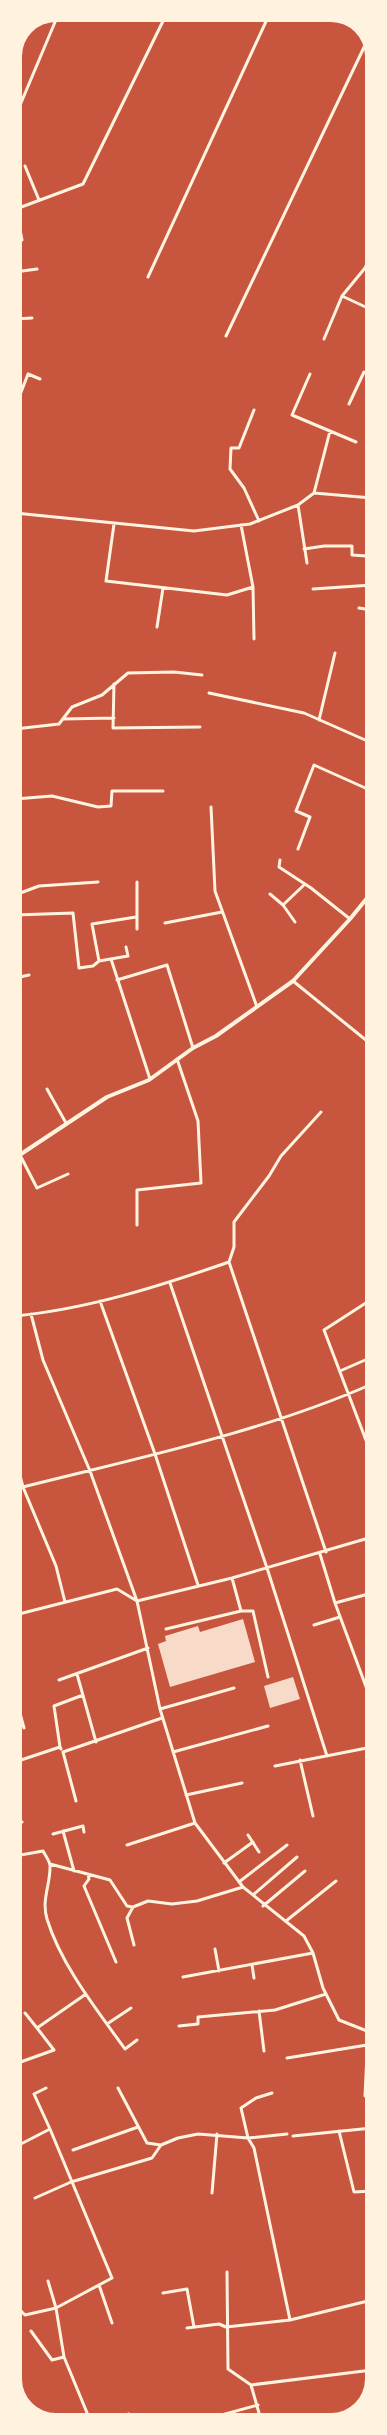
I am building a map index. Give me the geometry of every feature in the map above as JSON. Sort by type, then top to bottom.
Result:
[{"type":"street","points":[[22,1154],[107,1097],[150,1079],[193,1048],[216,1036],[293,981],[365,901]]},
{"type":"lane","points":[[22,98],[55,22]]},
{"type":"lane","points":[[22,207],[83,184],[163,22]]},
{"type":"lane","points":[[148,277],[266,22]]},
{"type":"lane","points":[[226,336],[364,48]]},
{"type":"lane","points":[[25,166],[40,200]]},
{"type":"lane","points":[[324,340],[342,296],[365,268]]},
{"type":"lane","points":[[22,271],[37,269]]},
{"type":"lane","points":[[342,296],[365,307]]},
{"type":"lane","points":[[22,319],[32,318]]},
{"type":"lane","points":[[350,404],[365,372]]},
{"type":"lane","points":[[22,390],[28,374],[40,379]]},
{"type":"lane","points":[[310,374],[292,416],[356,442]]},
{"type":"lane","points":[[254,410],[239,448],[231,448],[230,468],[244,488],[259,521]]},
{"type":"lane","points":[[22,514],[194,531],[241,525],[259,521],[298,505],[314,493],[330,431]]},
{"type":"lane","points":[[314,493],[365,497]]},
{"type":"lane","points":[[298,505],[307,563]]},
{"type":"lane","points":[[114,524],[106,581],[228,595],[253,588]]},
{"type":"lane","points":[[241,525],[253,588],[254,639]]},
{"type":"lane","points":[[304,549],[324,546],[352,546],[352,556],[365,556]]},
{"type":"lane","points":[[313,589],[365,585]]},
{"type":"lane","points":[[157,627],[163,588]]},
{"type":"lane","points":[[359,608],[365,609]]},
{"type":"lane","points":[[319,720],[335,653]]},
{"type":"lane","points":[[22,728],[59,724],[72,707],[102,695],[128,673],[174,672],[202,675]]},
{"type":"lane","points":[[114,684],[113,728],[200,727]]},
{"type":"lane","points":[[209,693],[304,713],[365,740]]},
{"type":"lane","points":[[62,719],[114,718]]},
{"type":"lane","points":[[298,849],[310,817],[296,810],[314,765],[365,788]]},
{"type":"lane","points":[[22,798],[52,796],[98,807],[111,806],[112,791],[163,791]]},
{"type":"lane","points":[[211,807],[215,891],[257,1007]]},
{"type":"lane","points":[[280,860],[279,867],[305,884],[350,919]]},
{"type":"lane","points":[[22,892],[38,886],[98,882]]},
{"type":"lane","points":[[136,882],[137,929]]},
{"type":"lane","points":[[283,905],[305,884]]},
{"type":"lane","points":[[270,894],[283,905],[295,922]]},
{"type":"lane","points":[[165,923],[222,912]]},
{"type":"lane","points":[[22,914],[73,913],[79,968],[93,966],[99,961],[128,956],[126,946]]},
{"type":"lane","points":[[99,961],[92,924],[136,917]]},
{"type":"lane","points":[[111,959],[116,980],[150,1079]]},
{"type":"lane","points":[[116,980],[166,965],[193,1048]]},
{"type":"lane","points":[[22,976],[29,975]]},
{"type":"lane","points":[[293,981],[365,1039]]},
{"type":"lane","points":[[137,1225],[137,1190],[201,1183],[198,1121],[177,1059]]},
{"type":"lane","points":[[47,1089],[66,1123]]},
{"type":"lane","points":[[321,1112],[281,1156],[269,1176],[234,1222],[234,1247],[229,1262],[326,1552]]},
{"type":"lane","points":[[22,1159],[37,1188],[68,1174]]},
{"type":"lane","points":[[22,1315],[100,1301],[170,1283],[229,1262]]},
{"type":"lane","points":[[170,1283],[267,1568],[327,1756]]},
{"type":"lane","points":[[100,1301],[155,1454],[198,1586]]},
{"type":"lane","points":[[365,1304],[324,1330],[365,1438]]},
{"type":"lane","points":[[31,1314],[43,1360],[90,1471],[137,1601],[162,1718],[195,1823],[243,1887],[263,1906],[286,1921],[304,1936],[313,1953],[326,1994],[339,2020],[365,2031]]},
{"type":"lane","points":[[340,1371],[365,1360]]},
{"type":"lane","points":[[23,1487],[155,1454],[282,1417],[365,1387]]},
{"type":"lane","points":[[22,1483],[56,1566],[65,1602]]},
{"type":"lane","points":[[22,1613],[117,1589],[137,1601],[232,1578],[320,1554],[365,1539]]},
{"type":"lane","points":[[320,1554],[340,1617],[365,1684]]},
{"type":"lane","points":[[232,1578],[241,1611]]},
{"type":"lane","points":[[336,1603],[365,1595]]},
{"type":"lane","points":[[166,1629],[241,1611],[252,1611],[268,1676]]},
{"type":"lane","points":[[314,1625],[340,1617]]},
{"type":"lane","points":[[59,1680],[148,1648]]},
{"type":"lane","points":[[77,1674],[96,1742]]},
{"type":"lane","points":[[160,1709],[234,1688]]},
{"type":"lane","points":[[76,1801],[63,1752],[60,1747],[54,1706],[83,1695]]},
{"type":"lane","points":[[63,1752],[96,1742],[162,1718]]},
{"type":"lane","points":[[22,1721],[24,1728]]},
{"type":"lane","points":[[173,1752],[268,1726]]},
{"type":"lane","points":[[22,1760],[60,1747]]},
{"type":"lane","points":[[275,1766],[365,1748]]},
{"type":"lane","points":[[300,1760],[312,1816]]},
{"type":"lane","points":[[186,1795],[242,1783]]},
{"type":"lane","points":[[127,1845],[195,1823]]},
{"type":"lane","points":[[52,1834],[83,1826],[84,1832]]},
{"type":"lane","points":[[63,1831],[74,1871]]},
{"type":"lane","points":[[248,1835],[259,1852]]},
{"type":"lane","points":[[224,1863],[253,1842]]},
{"type":"lane","points":[[239,1882],[287,1845]]},
{"type":"lane","points":[[22,1855],[43,1851],[50,1864],[44,1903],[47,1919],[65,1960],[86,1994],[125,2049],[137,2040]]},
{"type":"lane","points":[[253,1895],[297,1857]]},
{"type":"lane","points":[[50,1864],[110,1880],[127,1906],[133,1907],[148,1902],[172,1904],[197,1901],[243,1887]]},
{"type":"lane","points":[[263,1906],[305,1871]]},
{"type":"lane","points":[[88,1874],[89,1880],[84,1886],[116,1962]]},
{"type":"lane","points":[[286,1921],[336,1881]]},
{"type":"lane","points":[[133,1907],[127,1918],[134,1945]]},
{"type":"lane","points":[[215,1949],[219,1971]]},
{"type":"lane","points":[[184,1977],[313,1953]]},
{"type":"lane","points":[[252,1965],[254,1978]]},
{"type":"lane","points":[[36,2028],[86,1994]]},
{"type":"lane","points":[[178,2026],[198,2024],[198,2017],[275,2010],[326,1994]]},
{"type":"lane","points":[[107,2024],[131,2008]]},
{"type":"lane","points":[[259,2011],[264,2051]]},
{"type":"lane","points":[[22,2061],[54,2050],[26,2013]]},
{"type":"lane","points":[[287,2058],[365,2045]]},
{"type":"lane","points":[[22,2312],[25,2315],[56,2308],[112,2278],[34,2094],[46,2088]]},
{"type":"lane","points":[[118,2088],[147,2143],[161,2145],[178,2138],[198,2134],[217,2134],[248,2138],[286,2134]]},
{"type":"lane","points":[[272,2093],[256,2098],[241,2108],[248,2138],[254,2148],[290,2320]]},
{"type":"lane","points":[[72,2150],[138,2127]]},
{"type":"lane","points":[[22,2143],[50,2129]]},
{"type":"lane","points":[[293,2136],[365,2129]]},
{"type":"lane","points":[[340,2131],[354,2192],[365,2191]]},
{"type":"lane","points":[[212,2193],[217,2134]]},
{"type":"lane","points":[[36,2198],[71,2182],[152,2158],[161,2145]]},
{"type":"lane","points":[[227,2272],[226,2327],[228,2369],[251,2385],[260,2413]]},
{"type":"lane","points":[[48,2281],[56,2308],[64,2357],[87,2413]]},
{"type":"lane","points":[[99,2285],[112,2323]]},
{"type":"lane","points":[[164,2293],[187,2289],[194,2327]]},
{"type":"lane","points":[[186,2328],[219,2324],[226,2327],[290,2320],[365,2302]]},
{"type":"lane","points":[[31,2331],[52,2360],[64,2357]]},
{"type":"lane","points":[[251,2385],[365,2371]]},
{"type":"lane","points":[[229,2413],[258,2405]]},
{"type":"building","points":[[243,1619],[255,1662],[170,1687],[158,1644],[166,1641],[165,1636],[198,1626],[200,1632]]},
{"type":"building","points":[[293,1677],[300,1699],[270,1708],[264,1686]]}]
